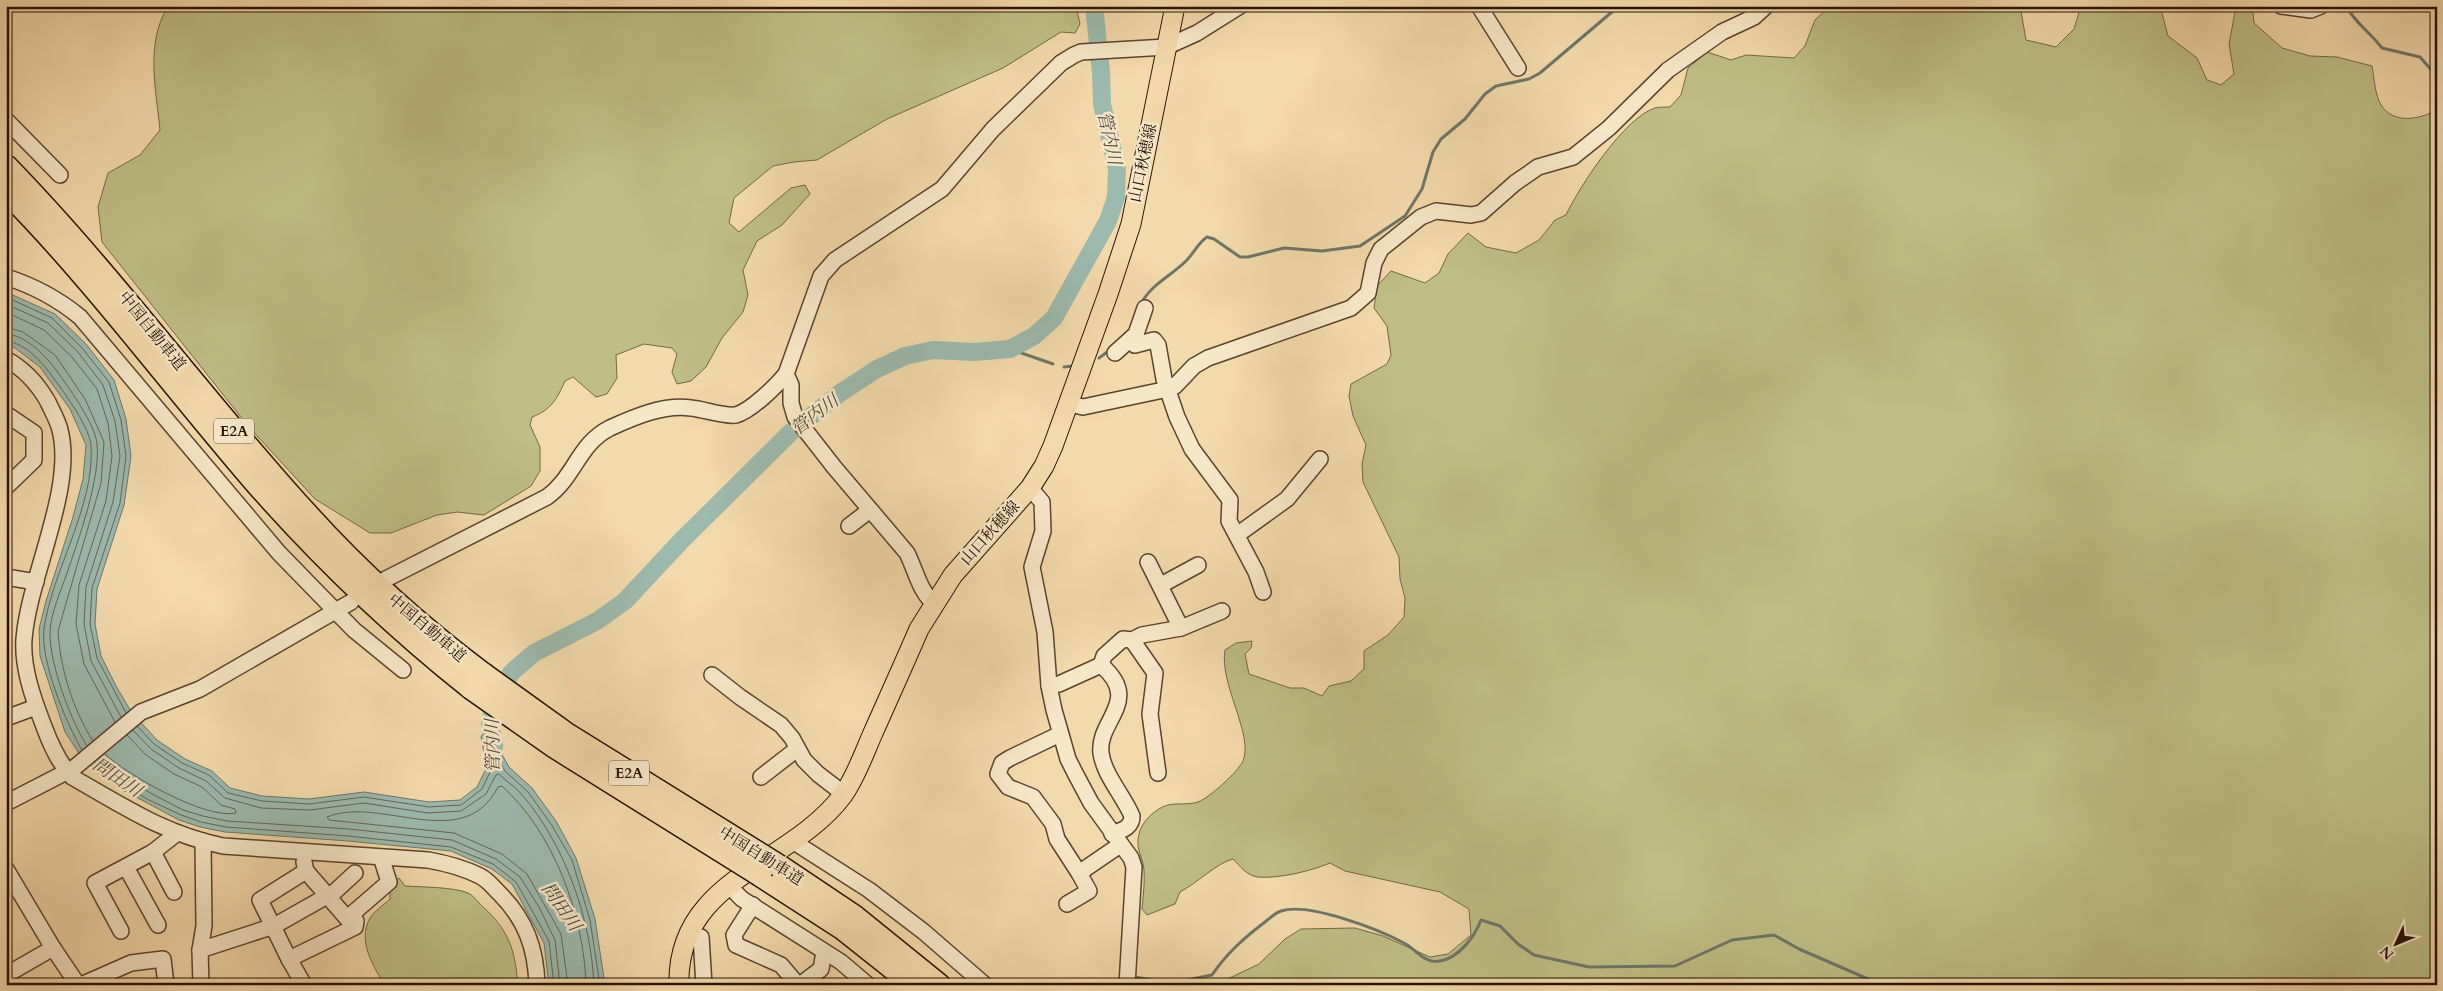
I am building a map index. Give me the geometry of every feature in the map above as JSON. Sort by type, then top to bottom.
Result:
[{"type":"highway","name":"中国自動車道","points":[[6,166],[102,271],[306,513],[477,681],[555,747],[769,871],[855,917],[939,985]]},
{"type":"highway","name":"中国自動車道","points":[[6,190],[89,280],[255,482],[296,528],[364,597],[408,637],[477,681]]},
{"type":"highway","name":"中国自動車道","points":[[769,871],[914,985]]},
{"type":"main road","name":"山口秋穂線","points":[[679,985],[682,952],[690,931],[701,911],[728,884],[794,842],[814,826],[844,794],[920,629],[934,604],[953,574],[1030,488],[1044,466],[1070,404],[1130,224],[1175,6]]},
{"type":"street","points":[[386,578],[547,497],[566,480],[585,448],[595,437],[631,419],[674,408],[689,407],[736,415],[758,400],[786,374],[821,276],[835,260],[942,189],[993,129],[1051,72],[1074,55],[1098,51],[1166,47],[1197,33],[1240,6]]},
{"type":"street","points":[[1479,6],[1518,68]]},
{"type":"street","points":[[1070,404],[1083,407],[1168,389],[1175,386],[1194,366],[1208,358],[1352,308],[1368,293],[1374,264],[1382,249],[1421,217],[1436,211],[1470,215],[1481,213],[1515,184],[1538,168],[1573,157],[1609,128],[1668,70],[1722,32],[1754,17],[1766,6]]},
{"type":"street","points":[[2281,6],[2311,10],[2321,6]]},
{"type":"street","points":[[6,120],[60,175]]},
{"type":"street","points":[[6,277],[34,286],[64,304],[80,317],[233,501],[279,553],[354,630],[402,670]]},
{"type":"street","points":[[1115,353],[1132,340],[1136,334],[1145,308]]},
{"type":"street","points":[[1132,340],[1135,345],[1154,340],[1158,345],[1168,389],[1177,417],[1192,449],[1230,500],[1229,521],[1256,572],[1263,592]]},
{"type":"street","points":[[6,359],[19,366],[44,394],[60,430],[63,467],[24,640],[25,660],[36,707],[58,759],[70,769],[72,776],[133,812],[176,834],[203,842],[223,846],[410,858],[444,863],[480,876],[493,886],[508,902],[527,930],[536,962],[537,985]]},
{"type":"street","points":[[786,374],[790,385],[791,403],[795,417],[834,467],[907,553],[920,587],[934,604]]},
{"type":"street","points":[[6,486],[34,460],[34,433],[21,422],[7,415]]},
{"type":"street","points":[[1237,536],[1287,499],[1320,459]]},
{"type":"street","points":[[1030,488],[1042,502],[1044,517],[1043,531],[1032,567],[1045,632],[1049,686],[1060,734],[1075,773],[1091,803],[1116,840],[1131,858],[1134,867],[1126,985]]},
{"type":"street","points":[[849,526],[870,510]]},
{"type":"street","points":[[1148,562],[1181,628]]},
{"type":"street","points":[[1161,585],[1198,565]]},
{"type":"street","points":[[6,577],[36,582]]},
{"type":"street","points":[[6,803],[70,769],[140,712],[200,688],[336,612],[350,602]]},
{"type":"street","points":[[1049,686],[1059,684],[1101,665],[1104,656],[1123,638],[1132,640],[1142,635],[1181,628],[1222,611]]},
{"type":"street","points":[[1132,640],[1155,673],[1150,714],[1158,773]]},
{"type":"street","points":[[1079,873],[1116,840],[1132,822],[1132,816],[1104,764],[1101,750],[1118,706],[1119,695],[1111,674],[1101,665]]},
{"type":"street","points":[[712,675],[781,725],[792,738],[797,749],[818,774],[844,794]]},
{"type":"street","points":[[6,718],[36,707]]},
{"type":"street","points":[[1060,734],[1002,762],[998,774],[1008,787],[1033,797],[1052,824],[1057,839],[1089,891],[1067,904]]},
{"type":"street","points":[[762,777],[797,749]]},
{"type":"street","points":[[121,931],[95,883],[152,852],[176,834]]},
{"type":"street","points":[[201,985],[200,950],[204,926],[203,842]]},
{"type":"street","points":[[794,842],[869,890],[924,932],[985,985]]},
{"type":"street","points":[[301,850],[306,871],[352,924]]},
{"type":"street","points":[[152,852],[174,892]]},
{"type":"street","points":[[289,959],[355,927],[356,921],[352,914],[388,882],[381,857]]},
{"type":"street","points":[[126,867],[158,925]]},
{"type":"street","points":[[6,869],[53,948],[79,985],[131,963],[163,959],[166,985]]},
{"type":"street","points":[[304,985],[260,900],[306,871]]},
{"type":"street","points":[[200,950],[274,926],[328,896],[355,873]]},
{"type":"street","points":[[728,884],[753,905],[824,952],[868,985]]},
{"type":"street","points":[[753,905],[734,935],[736,945],[780,965],[799,985],[821,969],[824,952]]},
{"type":"street","points":[[702,937],[704,985]]},
{"type":"street","points":[[8,970],[53,948]]},
{"type":"shaded area","points":[[168,6],[1076,6],[1080,24],[1075,33],[1061,32],[1003,68],[887,119],[817,160],[773,166],[734,198],[729,223],[739,232],[791,188],[805,185],[810,194],[782,225],[757,241],[743,270],[748,295],[743,312],[722,338],[706,367],[691,381],[677,384],[672,372],[677,354],[672,348],[644,344],[616,355],[617,378],[607,394],[596,397],[573,377],[565,381],[549,407],[532,417],[530,425],[540,447],[540,471],[531,486],[484,515],[457,512],[437,515],[391,533],[370,533],[315,499],[248,426],[102,242],[98,207],[108,173],[140,155],[160,130],[154,51],[156,36]]},
{"type":"shaded area","points":[[1830,6],[2020,6],[2026,40],[2056,47],[2074,29],[2081,6],[2160,6],[2168,36],[2197,58],[2207,80],[2221,85],[2234,74],[2229,44],[2236,7],[2253,13],[2254,23],[2282,48],[2310,56],[2337,57],[2372,66],[2379,101],[2386,111],[2393,115],[2400,118],[2415,118],[2437,110],[2437,985],[1215,985],[1259,964],[1285,939],[1301,929],[1355,928],[1383,936],[1430,957],[1448,954],[1471,935],[1469,909],[1440,892],[1345,871],[1330,863],[1294,874],[1258,877],[1247,873],[1233,859],[1220,865],[1180,892],[1175,904],[1147,915],[1142,909],[1144,870],[1138,845],[1140,829],[1150,816],[1163,807],[1171,804],[1194,803],[1203,800],[1229,778],[1243,761],[1245,750],[1244,737],[1227,678],[1225,650],[1236,643],[1252,641],[1251,648],[1245,654],[1249,674],[1290,688],[1304,688],[1322,696],[1329,686],[1351,681],[1364,669],[1364,651],[1388,635],[1404,617],[1405,598],[1400,579],[1399,557],[1363,482],[1362,464],[1366,445],[1353,416],[1349,396],[1351,384],[1387,364],[1391,355],[1387,326],[1374,308],[1377,286],[1391,271],[1425,283],[1439,273],[1448,254],[1468,233],[1486,247],[1516,253],[1539,240],[1555,220],[1566,215],[1592,171],[1617,138],[1643,114],[1655,108],[1670,107],[1681,95],[1688,68],[1707,52],[1731,60],[1746,55],[1794,58],[1805,46],[1815,20]]},
{"type":"shaded area","points":[[399,878],[405,886],[462,891],[474,897],[499,924],[509,941],[515,961],[518,985],[385,985],[368,953],[365,936],[366,927],[370,918],[390,899],[390,887]]},
{"type":"water","name":"問田川","points":[[6,292],[55,314],[86,344],[114,380],[126,419],[131,456],[124,505],[97,589],[95,624],[101,656],[132,713],[157,740],[185,759],[212,771],[230,788],[262,796],[309,799],[364,792],[429,802],[460,800],[477,787],[487,767],[481,737],[490,723],[497,746],[509,767],[532,788],[556,821],[576,858],[595,919],[605,985],[549,985],[544,943],[512,884],[492,869],[451,851],[225,832],[200,827],[179,820],[121,789],[98,773],[80,755],[65,732],[40,656],[39,629],[83,479],[86,445],[70,409],[40,367],[15,348],[6,345]]},
{"type":"waterway","name":"管内川","points":[[494,746],[490,723],[495,698],[512,672],[534,653],[597,621],[625,601],[681,541],[790,433],[840,393],[877,369],[905,356],[933,350],[974,352],[1010,349],[1034,336],[1054,318],[1108,221],[1116,197],[1117,169],[1102,104],[1101,72],[1094,6]]},
{"type":"waterway","points":[[1141,304],[1150,291],[1186,261],[1207,237],[1214,239],[1240,257],[1248,257],[1284,248],[1322,251],[1360,246],[1405,216],[1422,189],[1433,152],[1441,139],[1465,119],[1485,94],[1496,86],[1529,79],[1540,73],[1619,6]]},
{"type":"waterway","points":[[2346,6],[2354,18],[2382,48],[2420,57],[2434,73],[2437,73]]},
{"type":"waterway","points":[[1010,349],[1053,364]]},
{"type":"waterway","points":[[1099,358],[1110,350]]},
{"type":"waterway","points":[[1064,367],[1073,366]]},
{"type":"waterway","points":[[1132,979],[1134,977],[1172,983],[1212,975],[1230,953],[1257,928],[1279,912],[1293,909],[1325,913],[1361,924],[1404,943],[1425,958],[1434,961],[1447,959],[1460,951],[1475,933],[1481,920],[1500,926],[1518,944],[1534,955],[1589,967],[1675,966],[1732,940],[1774,935],[1799,949],[1882,985]]},
{"type":"waterway","points":[[989,981],[998,985]]}]
